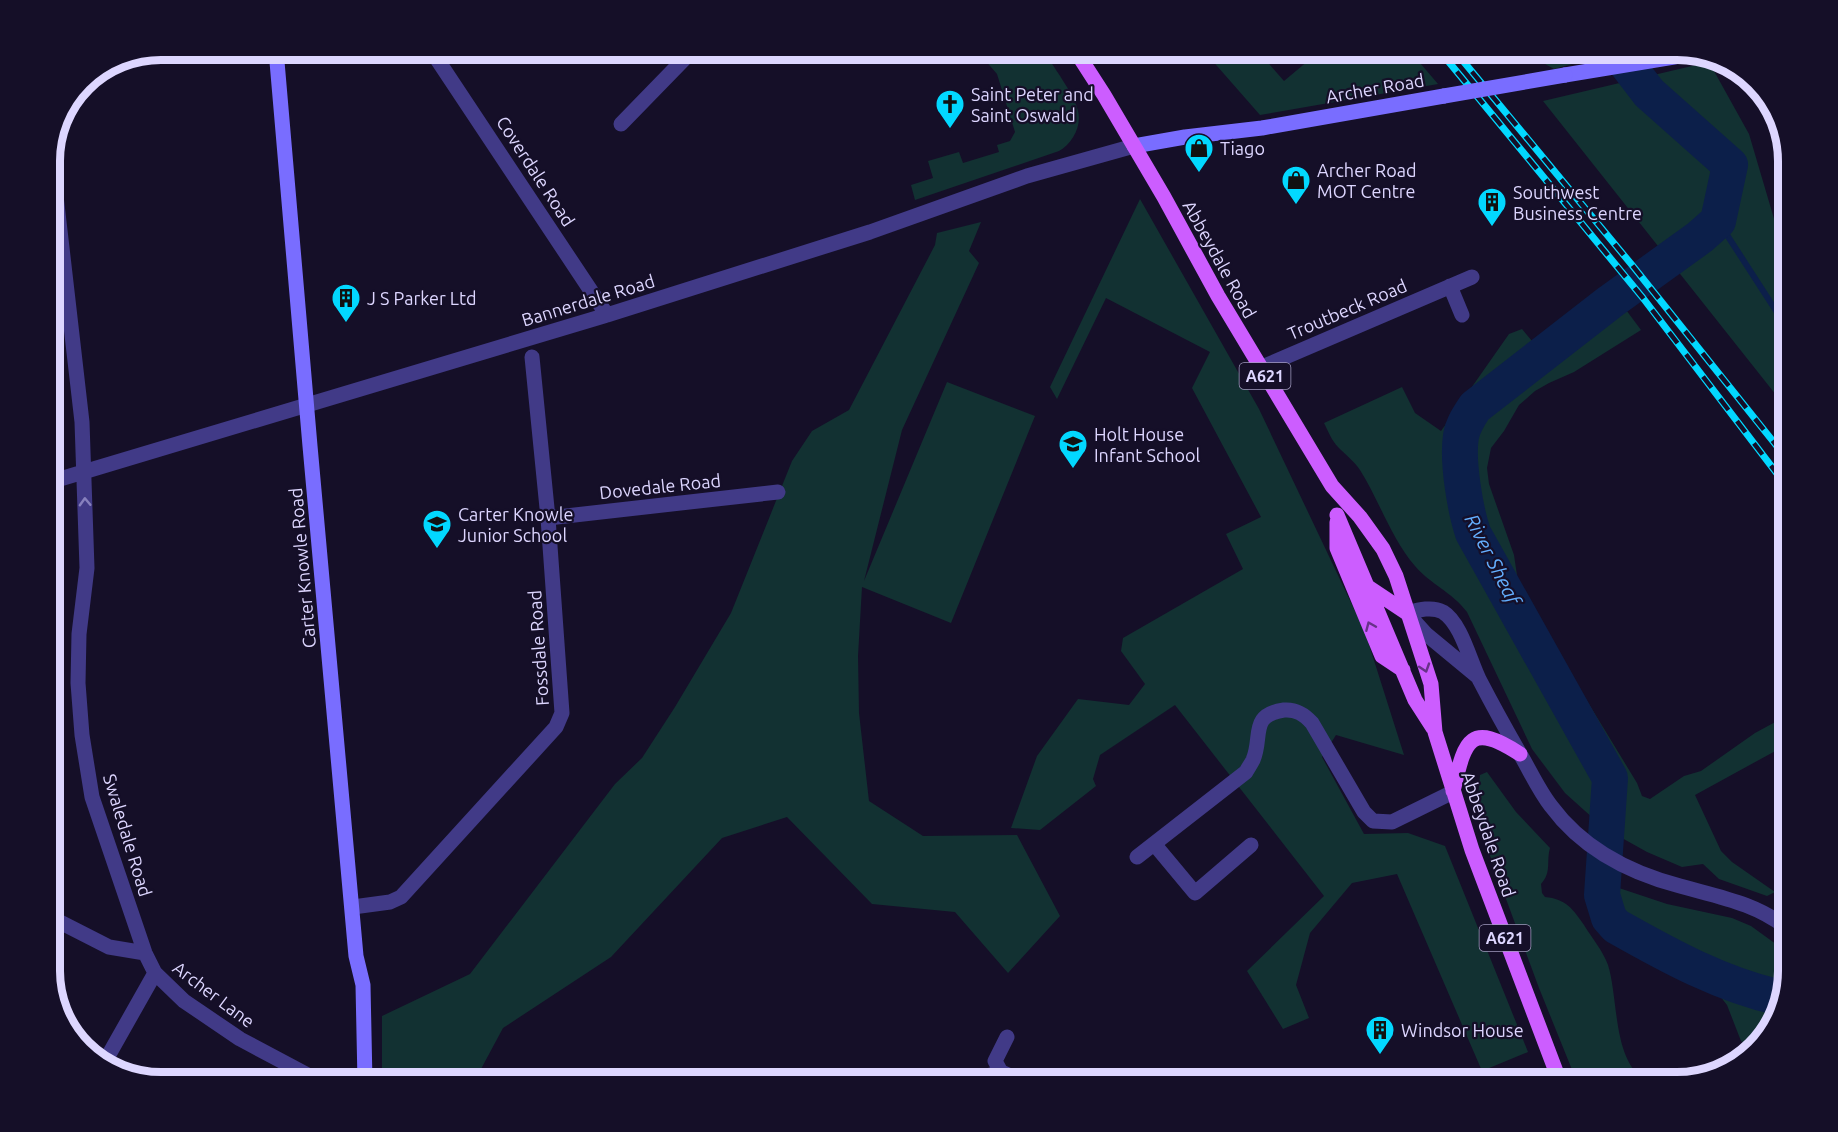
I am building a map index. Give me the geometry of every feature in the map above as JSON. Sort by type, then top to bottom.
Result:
[{"type":"main road","name":"Abbeydale Road","points":[[1082,60],[1097,82],[1260,368],[1332,486],[1360,517],[1383,549],[1396,576],[1431,684],[1435,732],[1453,792],[1472,850],[1556,1072]]},
{"type":"main road","name":"Abbeydale Road","points":[[1332,486],[1337,515],[1337,548],[1382,656],[1403,671]]},
{"type":"main road","name":"Abbeydale Road","points":[[1337,515],[1415,700],[1435,732]]},
{"type":"main road","points":[[1368,587],[1407,613],[1390,639]]},
{"type":"main road","points":[[1453,792],[1462,755],[1466,745],[1473,740],[1492,738],[1520,754]]},
{"type":"street","name":"Carter Knowle Road","points":[[277,60],[356,956],[363,985],[365,1072]]},
{"type":"street","name":"Coverdale Road","points":[[438,60],[607,315]]},
{"type":"street","points":[[621,124],[683,60]]},
{"type":"street","name":"Archer Road","points":[[1134,146],[1185,137],[1262,128],[1658,60]]},
{"type":"street","name":"Bannerdale Road","points":[[60,479],[607,315],[870,232],[1027,176],[1134,146]]},
{"type":"street","name":"Swaledale Road","points":[[60,230],[82,422],[87,568],[79,644],[78,683],[82,735],[92,797],[145,954]]},
{"type":"street","name":"Troutbeck Road","points":[[1260,368],[1472,277]]},
{"type":"street","points":[[1450,286],[1462,315]]},
{"type":"street","name":"Fossdale Road","points":[[353,907],[390,902],[401,897],[560,721],[562,713],[548,518],[532,357]]},
{"type":"street","name":"Dovedale Road","points":[[548,518],[778,492]]},
{"type":"street","points":[[1478,677],[1426,634],[1407,613],[1423,609],[1442,612],[1459,633],[1478,677],[1542,794],[1575,832],[1597,849],[1636,872],[1743,903],[1764,912],[1778,922]]},
{"type":"street","points":[[1137,857],[1246,772],[1254,759],[1258,726],[1263,718],[1275,711],[1289,710],[1304,713],[1364,812],[1373,820],[1392,822],[1453,792]]},
{"type":"street","points":[[1155,844],[1195,893],[1251,845]]},
{"type":"street","points":[[60,922],[110,947],[145,954]]},
{"type":"street","name":"Archer Lane","points":[[145,954],[155,973],[184,1001],[240,1039],[301,1072]]},
{"type":"street","points":[[108,1056],[155,973]]},
{"type":"street","points":[[1001,1072],[995,1061],[1007,1037]]},
{"type":"green space","points":[[985,60],[1049,60],[1076,104],[1079,123],[1075,134],[1059,151],[915,200],[911,185],[933,178],[928,161],[959,152],[963,163],[999,152],[997,145],[1010,141],[1015,132],[997,74]]},
{"type":"green space","points":[[1212,60],[1266,60],[1284,81],[1309,60],[1418,60],[1438,84],[1260,115]]},
{"type":"green space","points":[[1538,60],[1586,60],[1554,69]]},
{"type":"green space","points":[[1704,63],[1711,66],[1749,134],[1778,232],[1778,397],[1543,101]]},
{"type":"green space","points":[[1140,199],[1259,409],[1365,632],[1404,755],[1336,735],[1322,757],[1364,834],[1408,833],[1445,846],[1528,1052],[1482,1071],[1397,874],[1352,883],[1310,933],[1296,985],[1309,1018],[1283,1029],[1247,971],[1324,896],[1175,705],[1100,755],[1093,779],[1096,786],[1040,830],[1011,828],[1037,756],[1078,699],[1129,705],[1145,684],[1121,651],[1123,638],[1243,569],[1226,534],[1261,517],[1192,388],[1210,352],[1106,298],[1057,399],[1050,387]]},
{"type":"green space","points":[[981,222],[969,251],[979,263],[902,430],[864,581],[947,382],[1035,416],[951,623],[862,587],[858,656],[859,713],[869,801],[923,836],[1017,835],[1060,916],[1008,973],[955,912],[872,904],[787,817],[722,838],[611,957],[503,1028],[479,1072],[382,1072],[382,1016],[470,974],[615,784],[642,758],[731,613],[792,461],[812,431],[849,410],[935,245],[937,233]]},
{"type":"green space","points":[[1604,287],[1609,287],[1641,330],[1574,372],[1535,391],[1519,405],[1491,448],[1487,468],[1489,484],[1514,555],[1519,589],[1637,783],[1642,796],[1650,799],[1684,776],[1701,771],[1755,733],[1778,721],[1778,749],[1695,795],[1721,851],[1732,862],[1775,892],[1767,896],[1719,879],[1703,864],[1682,867],[1647,852],[1604,828],[1565,793],[1532,749],[1467,612],[1415,566],[1392,532],[1360,470],[1336,445],[1324,423],[1402,387],[1415,413],[1441,431],[1509,334],[1522,329],[1546,364],[1550,366],[1563,354],[1563,350],[1573,344],[1593,322],[1593,296]]},
{"type":"green space","points":[[1487,772],[1516,812],[1550,848],[1548,871],[1541,884],[1542,893],[1545,897],[1564,903],[1572,910],[1603,955],[1608,965],[1623,1048],[1636,1072],[1573,1072],[1479,826],[1477,807],[1480,775]]},
{"type":"green space","points":[[1619,888],[1667,904],[1732,918],[1751,926],[1778,946],[1775,997],[1764,1021],[1748,1042],[1745,1044],[1741,1041],[1727,1005],[1716,991],[1680,956],[1624,924],[1618,912]]},
{"type":"waterway","name":"River Sheaf","points":[[1624,60],[1649,93],[1730,165],[1718,221],[1475,407],[1465,424],[1460,446],[1467,511],[1473,533],[1610,778],[1602,895],[1609,918],[1616,926],[1696,968],[1738,985],[1775,996]]},
{"type":"waterway","points":[[1718,221],[1778,314]]},
{"type":"railway","points":[[1447,60],[1643,298],[1778,475]]},
{"type":"railway","points":[[1462,60],[1632,265],[1778,448]]},
{"type":"place","name":"Saint Peter and Saint Oswald","points":[[950,130]]},
{"type":"place","name":"Tiago","points":[[1199,174]]},
{"type":"place","name":"Archer Road MOT Centre","points":[[1296,206]]},
{"type":"place","name":"Southwest Business Centre","points":[[1492,228]]},
{"type":"place","name":"J S Parker Ltd","points":[[346,324]]},
{"type":"place","name":"Holt House Infant School","points":[[1073,470]]},
{"type":"place","name":"Carter Knowle Junior School","points":[[437,550]]},
{"type":"place","name":"Windsor House","points":[[1380,1056]]}]
